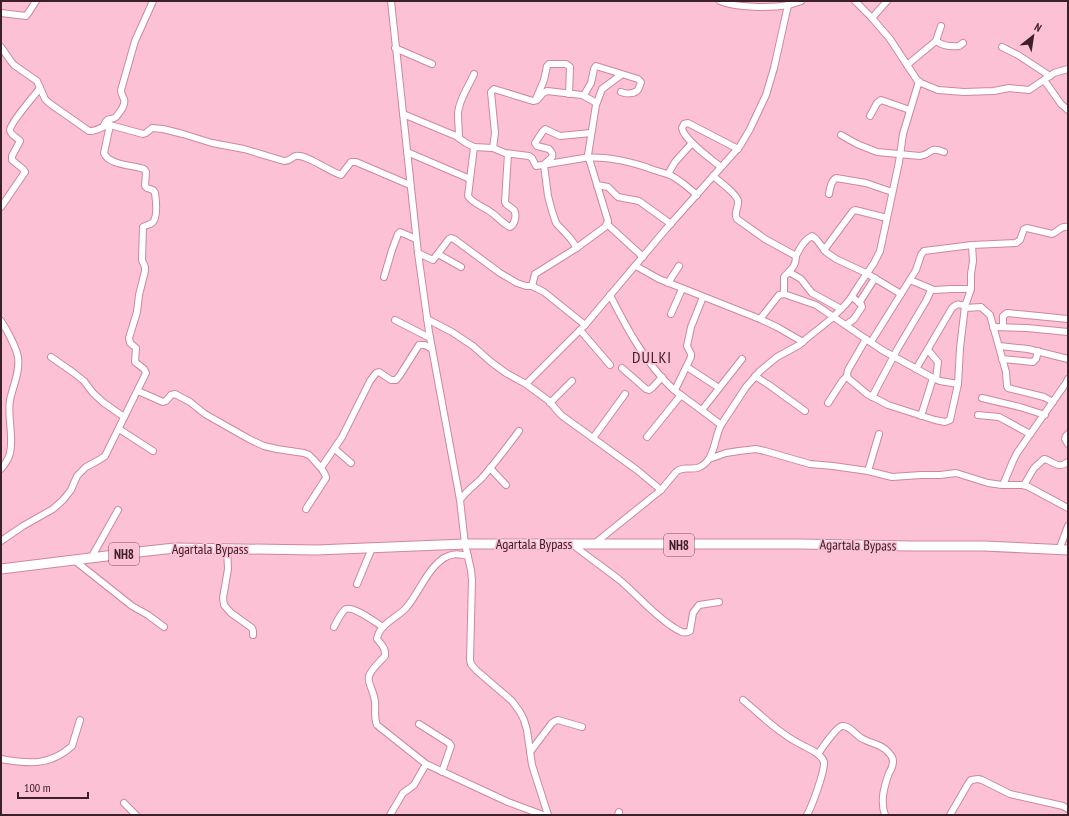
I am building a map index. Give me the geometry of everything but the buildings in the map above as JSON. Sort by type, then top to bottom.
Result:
[{"type":"highway","name":"Agartala Bypass","points":[[1,569],[175,548],[290,550],[465,544],[808,544],[984,546],[1064,550]]},
{"type":"street","points":[[1,13],[26,16],[36,1]]},
{"type":"street","points":[[1,541],[23,526],[53,509],[71,490],[77,476],[86,467],[105,456],[146,373],[144,369],[135,362],[136,348],[130,343],[129,338],[137,312],[139,295],[145,271],[142,260],[143,230],[144,226],[151,223],[155,217],[155,193],[153,190],[145,186],[146,172],[144,168],[111,161],[105,156],[104,153],[106,122],[109,119],[116,117],[124,105],[121,90],[135,40],[154,1]]},
{"type":"street","points":[[391,1],[416,239],[427,319],[460,500],[465,544],[472,580],[470,660],[471,664],[476,670],[512,701],[520,712],[527,730],[532,765],[548,815]]},
{"type":"street","points":[[720,1],[733,5],[750,4],[761,7],[788,5],[801,1]]},
{"type":"street","points":[[855,1],[890,39],[919,81],[938,90],[964,92],[994,91],[1009,88],[1029,90],[1057,71],[1068,69]]},
{"type":"street","points":[[872,18],[887,1]]},
{"type":"street","points":[[526,384],[585,325],[697,194],[738,149],[750,129],[766,95],[774,68],[788,5]]},
{"type":"street","points":[[907,65],[936,41],[941,26]]},
{"type":"street","points":[[936,41],[944,46],[957,47],[961,46],[963,43]]},
{"type":"street","points":[[1002,46],[1050,76]]},
{"type":"street","points":[[1,47],[10,60],[37,81],[45,99],[49,103],[89,131],[94,131],[107,125],[143,134],[152,128],[163,129],[212,143],[244,149],[284,161],[288,161],[297,156],[313,161],[341,175],[351,162],[356,162],[410,185]]},
{"type":"street","points":[[395,48],[432,64]]},
{"type":"street","points":[[536,101],[544,80],[547,66],[549,64],[566,64],[570,67],[569,94]]},
{"type":"street","points":[[584,96],[591,83],[596,66],[638,79],[641,82],[638,90],[636,91],[625,94],[621,92]]},
{"type":"street","points":[[459,138],[458,112],[460,103],[474,74]]},
{"type":"street","points":[[532,286],[535,274],[576,248],[607,224],[608,221],[588,152],[596,105],[602,89],[621,74]]},
{"type":"street","points":[[1044,80],[1061,104],[1068,109]]},
{"type":"street","points":[[709,459],[721,425],[755,376],[778,357],[803,342],[834,317],[852,297],[866,273],[874,263],[880,251],[903,134],[919,81]]},
{"type":"street","points":[[1,207],[25,172],[12,160],[12,156],[20,142],[18,138],[10,132],[10,128],[40,88]]},
{"type":"street","points":[[493,148],[495,133],[492,91],[494,89],[536,101]]},
{"type":"street","points":[[536,101],[547,92],[584,96],[594,101],[596,105]]},
{"type":"street","points":[[870,116],[880,100],[910,110]]},
{"type":"street","points":[[403,114],[456,136],[474,147],[493,148],[508,154],[529,156],[532,158],[536,166],[589,157],[611,159],[636,164],[668,174],[676,178],[697,194]]},
{"type":"street","points":[[721,168],[692,143],[682,131],[682,126],[685,123],[688,124],[738,149]]},
{"type":"street","points":[[576,248],[570,238],[556,223],[548,196],[544,165],[545,162],[550,159],[552,152],[549,149],[535,145],[543,131],[547,130],[557,135],[564,136],[591,133]]},
{"type":"street","points":[[841,135],[857,144],[877,152],[920,156],[937,149],[944,152]]},
{"type":"street","points":[[668,174],[675,162],[692,143]]},
{"type":"street","points":[[474,147],[468,196],[472,201],[491,212],[509,227],[512,227],[516,212],[505,202],[508,154]]},
{"type":"street","points":[[407,152],[470,179]]},
{"type":"street","points":[[713,176],[737,198],[738,204],[735,215],[737,219],[765,239],[796,256]]},
{"type":"street","points":[[829,194],[833,180],[836,178],[866,183],[892,192]]},
{"type":"street","points":[[597,185],[609,188],[618,197],[639,201],[671,224]]},
{"type":"street","points":[[824,250],[853,211],[855,210],[887,218]]},
{"type":"street","points":[[607,224],[643,257]]},
{"type":"street","points":[[828,403],[847,376],[852,362],[869,341],[902,294],[916,270],[921,255],[924,251],[972,245],[1016,243],[1020,240],[1024,228],[1052,234],[1062,227],[1068,227]]},
{"type":"street","points":[[384,277],[398,234],[400,232],[416,239]]},
{"type":"street","points":[[784,294],[784,277],[794,266],[796,256],[802,245],[812,236],[824,250],[836,259],[866,273],[902,294]]},
{"type":"street","points":[[418,253],[433,260],[449,239],[454,239],[500,273],[517,283],[532,286],[544,292],[585,325]]},
{"type":"street","points":[[847,376],[872,397],[888,405],[921,416],[948,422],[951,416],[958,384],[960,348],[965,307],[971,289],[971,274],[973,265],[972,245]]},
{"type":"street","points":[[438,254],[461,267]]},
{"type":"street","points":[[636,266],[659,279],[682,289],[760,319],[803,342]]},
{"type":"street","points":[[668,283],[679,266]]},
{"type":"street","points":[[789,272],[801,279],[812,293],[841,309]]},
{"type":"street","points":[[859,303],[875,278]]},
{"type":"street","points":[[910,280],[931,290],[971,289]]},
{"type":"street","points":[[671,314],[682,289]]},
{"type":"street","points":[[872,397],[931,290]]},
{"type":"street","points":[[760,319],[780,295],[784,294],[816,305],[869,341],[934,379],[958,384]]},
{"type":"street","points":[[610,295],[625,324],[649,362],[675,390],[721,425]]},
{"type":"street","points":[[675,390],[691,357],[687,346],[691,327],[704,297]]},
{"type":"street","points":[[846,325],[854,319],[862,306],[852,297]]},
{"type":"street","points":[[916,369],[955,305],[958,304],[965,307],[979,307],[990,315],[1006,372],[1008,388],[1041,396],[1053,402]]},
{"type":"street","points":[[1004,327],[1003,316],[1006,313],[1068,320]]},
{"type":"street","points":[[427,319],[452,332],[473,346],[506,373],[526,384],[550,403],[561,415],[637,470],[661,490]]},
{"type":"street","points":[[395,320],[430,338]]},
{"type":"street","points":[[1,321],[18,357],[18,374],[10,401],[9,412],[12,439],[10,454],[1,469]]},
{"type":"street","points":[[993,327],[1027,328],[1068,332]]},
{"type":"street","points":[[580,330],[610,365]]},
{"type":"street","points":[[321,467],[335,450],[370,381],[376,373],[379,372],[391,380],[396,380],[419,345],[425,345],[432,349]]},
{"type":"street","points":[[999,346],[1028,349],[1068,359]]},
{"type":"street","points":[[921,416],[934,379],[938,362],[928,350]]},
{"type":"street","points":[[1002,359],[1033,362],[1036,359],[1038,351]]},
{"type":"street","points":[[51,357],[74,372],[104,403],[124,417]]},
{"type":"street","points":[[702,410],[742,359]]},
{"type":"street","points":[[687,367],[719,388]]},
{"type":"street","points":[[622,368],[649,390],[662,377]]},
{"type":"street","points":[[755,376],[805,411]]},
{"type":"street","points":[[1003,485],[1013,461],[1068,379]]},
{"type":"street","points":[[550,403],[572,381]]},
{"type":"street","points":[[138,390],[163,402],[166,401],[171,395],[176,394],[248,439],[264,446],[309,455],[318,466],[321,467],[326,478],[306,509]]},
{"type":"street","points":[[593,438],[625,394]]},
{"type":"street","points":[[647,437],[681,394]]},
{"type":"street","points":[[982,398],[1020,407],[1045,415]]},
{"type":"street","points":[[978,415],[999,416],[1030,434]]},
{"type":"street","points":[[119,429],[153,450]]},
{"type":"street","points":[[460,500],[490,468],[519,431]]},
{"type":"street","points":[[868,471],[879,434]]},
{"type":"street","points":[[1068,434],[1065,438],[1068,444]]},
{"type":"street","points":[[594,544],[661,490],[678,469],[699,467],[709,459],[726,453],[756,449],[810,464],[868,471],[897,477],[956,473],[988,483],[1024,485],[1068,508]]},
{"type":"street","points":[[335,450],[351,463]]},
{"type":"street","points":[[1024,485],[1034,468],[1045,459],[1059,466],[1062,466],[1068,462]]},
{"type":"street","points":[[490,468],[506,485]]},
{"type":"street","points":[[91,558],[118,510]]},
{"type":"street","points":[[1064,550],[1068,526]]},
{"type":"street","points":[[572,544],[622,583],[654,612],[684,633],[688,633],[690,631],[693,613],[699,605],[719,602]]},
{"type":"street","points":[[357,584],[372,548]]},
{"type":"street","points":[[227,549],[228,569],[223,598],[224,605],[231,613],[252,628],[253,635]]},
{"type":"street","points":[[468,556],[456,554],[449,555],[440,561],[406,608],[383,627],[377,635],[377,638],[384,648],[385,656],[368,677],[368,682],[375,699],[376,725],[426,764],[508,802],[543,815]]},
{"type":"street","points":[[74,560],[132,606],[148,614],[164,627]]},
{"type":"street","points":[[334,627],[343,612],[348,608],[364,615],[383,627]]},
{"type":"street","points":[[743,700],[790,738],[818,754],[824,762],[813,803],[807,815]]},
{"type":"street","points":[[1,759],[14,762],[32,763],[54,759],[72,746],[80,720]]},
{"type":"street","points":[[530,752],[555,721],[558,720],[582,727]]},
{"type":"street","points":[[419,724],[451,746],[442,772]]},
{"type":"street","points":[[818,754],[833,734],[840,727],[844,726],[848,727],[864,740],[884,748],[892,757],[893,761],[885,783],[883,795],[882,804],[885,815]]},
{"type":"street","points":[[390,815],[403,794],[414,785],[426,764]]},
{"type":"street","points":[[950,815],[968,784],[974,779],[982,780],[1010,794],[1063,806],[1068,809]]},
{"type":"street","points":[[124,803],[136,815]]},
{"type":"district","name":"DULKI","points":[[652,357]]}]
